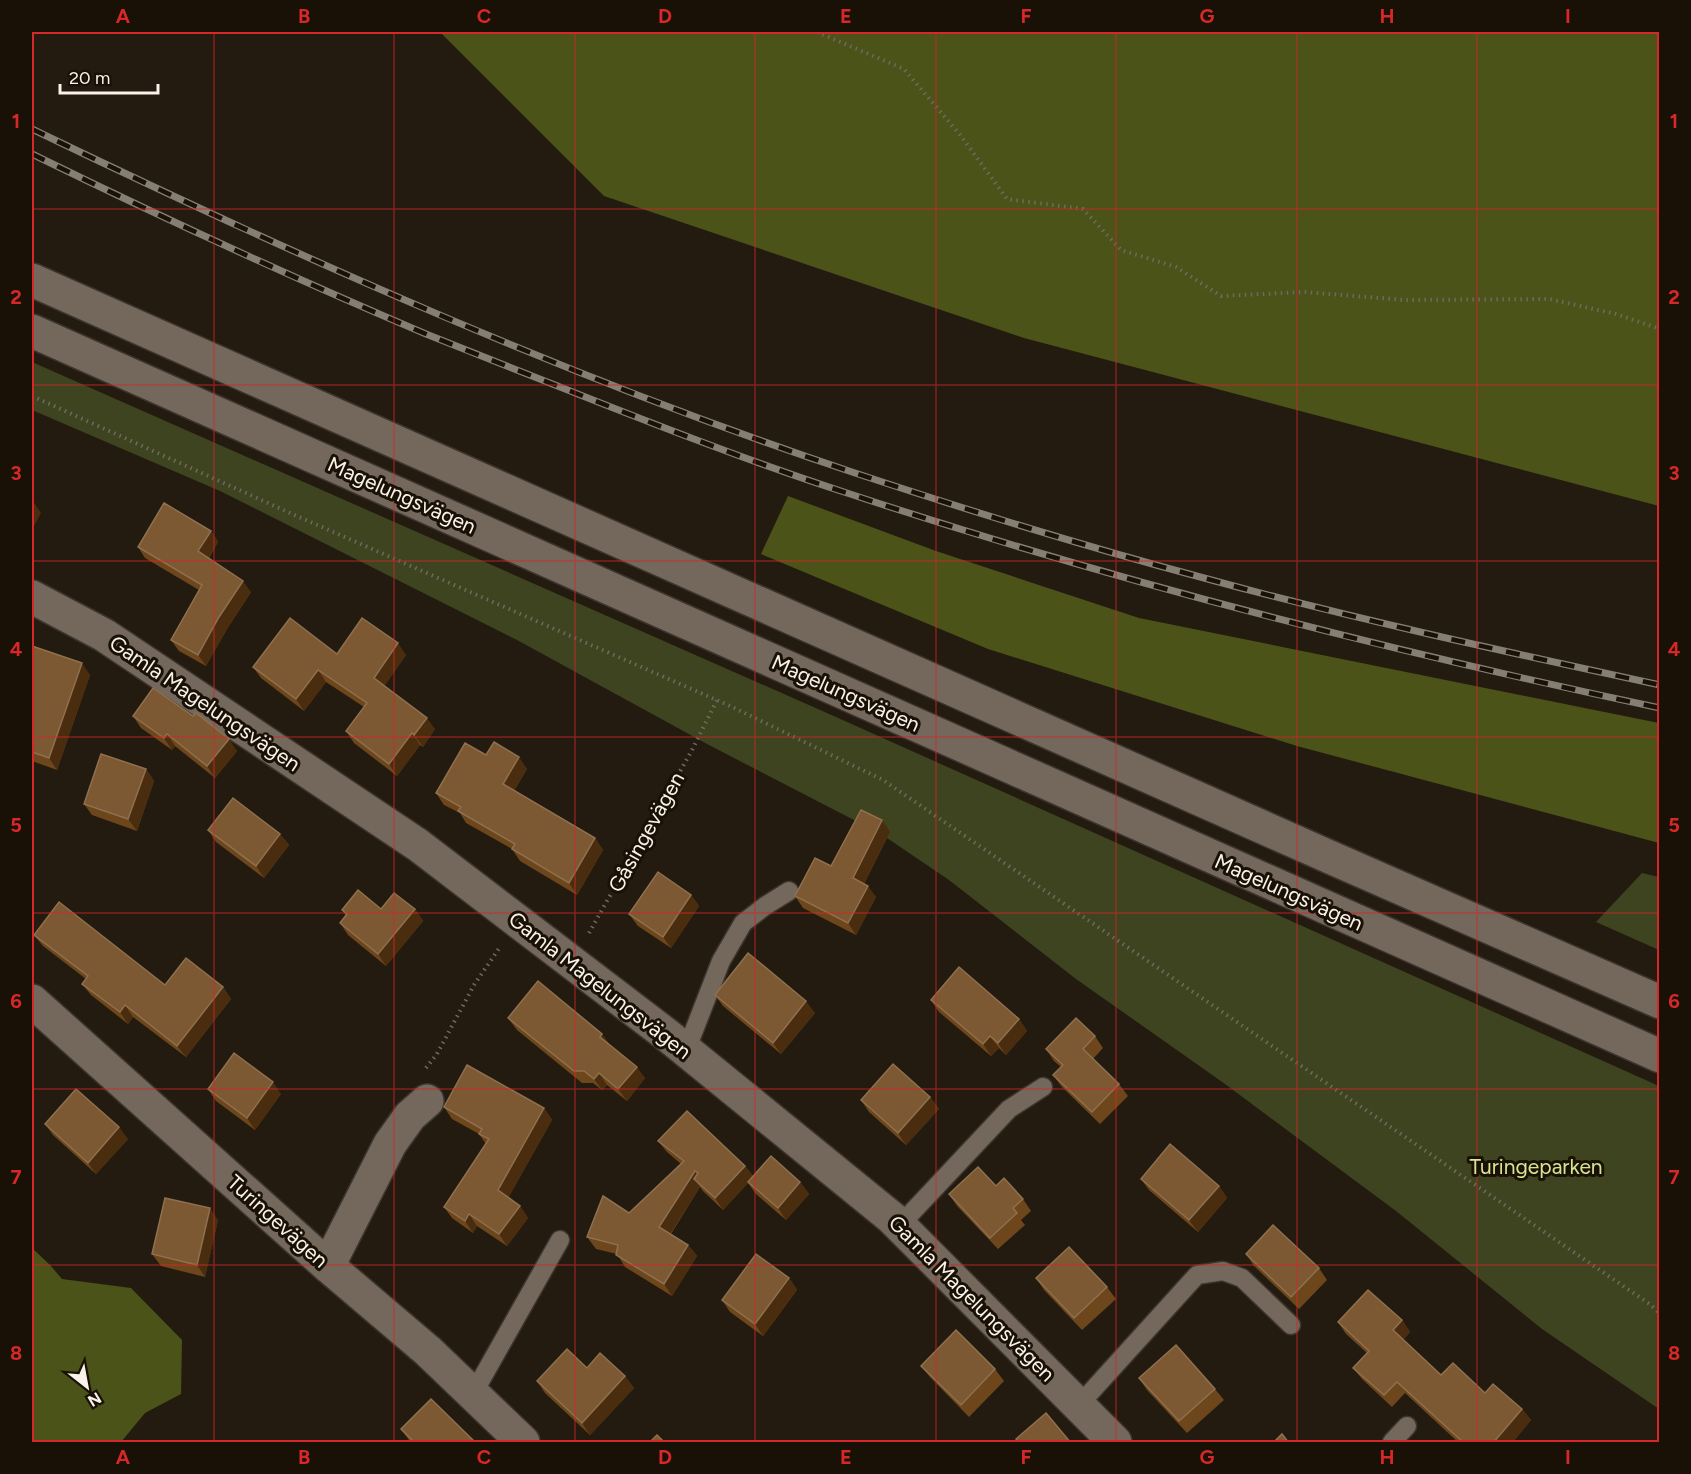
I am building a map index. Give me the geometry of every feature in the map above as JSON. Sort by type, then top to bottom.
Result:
[{"type":"main road","points":[[32,280],[1659,1002]]},
{"type":"main road","name":"Magelungsvägen","points":[[32,331],[1659,1056]]},
{"type":"main road","name":"Gamla Magelungsvägen","points":[[32,597],[104,635],[418,845],[686,1051],[900,1225],[1115,1443]]},
{"type":"main road","name":"Turingevägen","points":[[32,1001],[328,1266],[428,1352],[523,1443]]},
{"type":"main road","points":[[328,1266],[390,1144],[410,1116],[428,1101]]},
{"type":"lane","points":[[686,1051],[721,960],[743,923],[789,891]]},
{"type":"lane","points":[[900,1225],[1009,1109],[1042,1087]]},
{"type":"lane","points":[[474,1394],[560,1240]]},
{"type":"lane","points":[[1079,1405],[1197,1275],[1223,1271],[1242,1278],[1291,1325]]},
{"type":"lane","points":[[1392,1443],[1407,1426]]},
{"type":"path","points":[[817,32],[904,69],[961,136],[1007,200],[1083,209],[1121,250],[1176,267],[1221,296],[1305,292],[1405,300],[1549,299],[1616,314],[1659,329]]},
{"type":"path","points":[[32,396],[290,513],[717,700],[883,780],[1651,1305],[1659,1314]]},
{"type":"path","name":"Gåsingevägen","points":[[572,963],[664,801],[717,700]]},
{"type":"path","points":[[437,1054],[474,986],[517,921]]},
{"type":"path","points":[[1651,1305],[1659,1304]]},
{"type":"green space","points":[[440,32],[1659,32],[1659,506],[1024,338],[604,196]]},
{"type":"green space","name":"Turingeparken","points":[[32,362],[836,717],[1659,1086],[1659,1409],[1542,1329],[1396,1211],[1225,1084],[1076,979],[949,880],[881,834],[707,744],[517,640],[220,491],[32,410]]},
{"type":"green space","points":[[788,496],[936,551],[1139,618],[1659,723],[1659,843],[1297,746],[988,649],[761,554]]},
{"type":"green space","points":[[1642,873],[1659,877],[1659,950],[1596,922]]},
{"type":"green space","points":[[32,1248],[62,1279],[131,1288],[182,1340],[181,1394],[145,1413],[121,1442],[32,1442]]},
{"type":"building","points":[[164,503],[211,531],[198,551],[243,581],[219,617],[198,655],[171,640],[202,585],[138,547]]},
{"type":"building","points":[[290,618],[337,654],[362,618],[398,643],[374,678],[427,718],[414,735],[412,733],[389,764],[346,731],[367,703],[318,670],[296,699],[253,667]]},
{"type":"building","points":[[32,646],[82,663],[49,758],[32,752]]},
{"type":"building","points":[[153,688],[193,716],[196,713],[229,739],[207,766],[167,734],[164,738],[133,716]]},
{"type":"building","points":[[494,742],[519,757],[503,784],[595,838],[569,883],[512,849],[515,844],[458,811],[461,807],[436,793],[465,743],[486,755]]},
{"type":"building","points":[[101,754],[146,769],[128,819],[84,804]]},
{"type":"building","points":[[233,798],[280,834],[256,866],[208,830]]},
{"type":"building","points":[[861,810],[882,820],[853,878],[868,886],[848,923],[795,896],[815,858],[831,866]]},
{"type":"building","points":[[658,872],[691,895],[663,937],[629,914]]},
{"type":"building","points":[[358,890],[381,909],[394,893],[415,909],[378,954],[340,923],[347,914],[342,910]]},
{"type":"building","points":[[59,902],[165,985],[186,958],[223,987],[177,1046],[125,1005],[120,1012],[82,984],[88,976],[34,935]]},
{"type":"building","points":[[748,953],[806,1001],[773,1043],[715,995]]},
{"type":"building","points":[[959,967],[1019,1019],[998,1043],[990,1036],[983,1044],[931,1000]]},
{"type":"building","points":[[538,981],[602,1034],[600,1037],[637,1067],[618,1089],[599,1073],[594,1079],[584,1071],[574,1071],[508,1018]]},
{"type":"building","points":[[1076,1018],[1095,1036],[1083,1049],[1119,1084],[1092,1112],[1053,1075],[1063,1065],[1046,1049]]},
{"type":"building","points":[[234,1053],[273,1082],[247,1118],[208,1089]]},
{"type":"building","points":[[893,1064],[930,1097],[898,1133],[861,1100]]},
{"type":"building","points":[[467,1065],[544,1108],[498,1190],[520,1206],[499,1234],[469,1214],[465,1221],[444,1207],[489,1139],[479,1134],[482,1129],[444,1107]]},
{"type":"building","points":[[76,1089],[119,1127],[88,1163],[45,1124]]},
{"type":"building","points":[[687,1111],[745,1166],[715,1198],[694,1179],[698,1173],[695,1171],[659,1227],[688,1245],[664,1284],[616,1255],[618,1245],[587,1237],[603,1196],[629,1213],[684,1161],[658,1141]]},
{"type":"building","points":[[1170,1144],[1219,1186],[1189,1220],[1141,1179]]},
{"type":"building","points":[[771,1156],[800,1182],[778,1208],[748,1182]]},
{"type":"building","points":[[978,1167],[996,1186],[1004,1178],[1023,1199],[1013,1208],[1017,1213],[990,1238],[949,1194]]},
{"type":"building","points":[[165,1198],[210,1208],[197,1265],[152,1254]]},
{"type":"building","points":[[1273,1225],[1319,1268],[1291,1297],[1246,1254]]},
{"type":"building","points":[[1069,1247],[1107,1287],[1074,1318],[1036,1278]]},
{"type":"building","points":[[756,1254],[789,1278],[755,1324],[722,1300]]},
{"type":"building","points":[[1368,1290],[1402,1320],[1393,1330],[1441,1375],[1453,1363],[1485,1393],[1493,1384],[1522,1409],[1493,1443],[1464,1443],[1397,1382],[1384,1395],[1353,1368],[1369,1351],[1338,1322]]},
{"type":"building","points":[[956,1330],[995,1369],[961,1405],[921,1366]]},
{"type":"building","points":[[1176,1345],[1215,1389],[1179,1421],[1139,1378]]},
{"type":"building","points":[[567,1349],[587,1368],[600,1353],[625,1376],[582,1423],[537,1381]]},
{"type":"building","points":[[431,1399],[476,1443],[415,1443],[401,1429]]},
{"type":"building","points":[[1046,1413],[1071,1443],[1019,1443],[1016,1439]]},
{"type":"building","points":[[1282,1434],[1289,1443],[1273,1443]]},
{"type":"building","points":[[657,1435],[665,1443],[649,1443]]},
{"type":"railway","points":[[32,129],[234,224],[438,314],[541,357],[749,437],[985,515],[1160,566],[1317,607],[1660,685]]},
{"type":"railway","points":[[32,154],[228,247],[426,334],[736,455],[810,481],[1048,556],[1250,612],[1454,662],[1660,708]]}]
